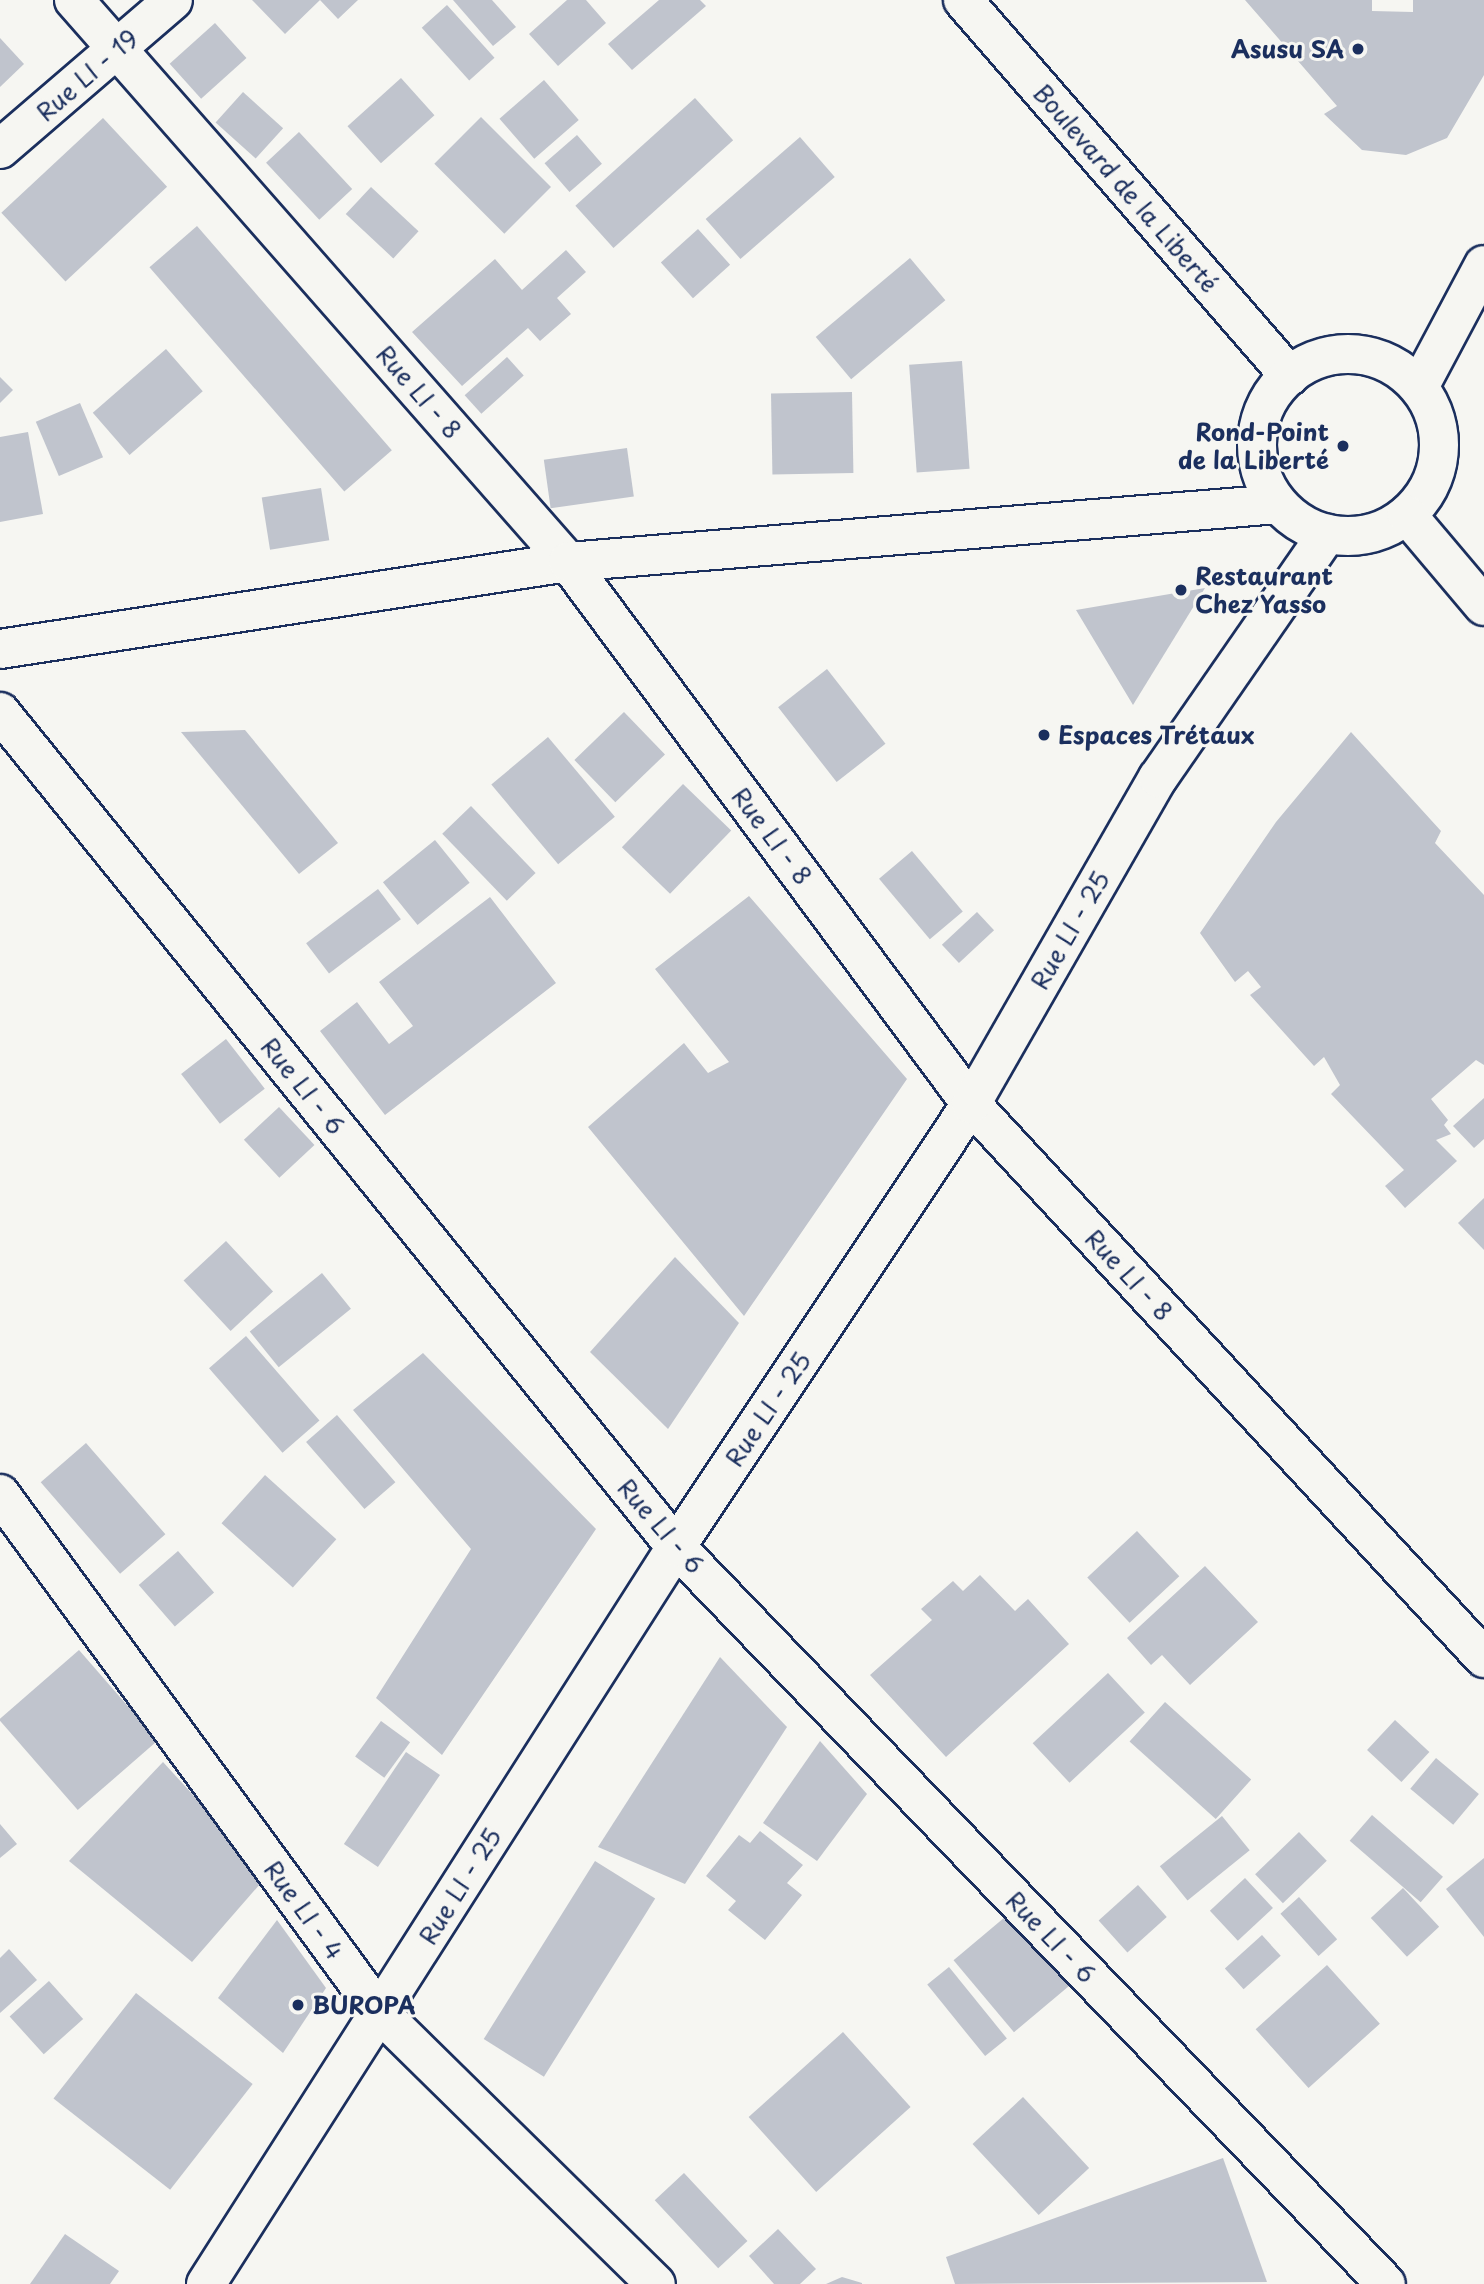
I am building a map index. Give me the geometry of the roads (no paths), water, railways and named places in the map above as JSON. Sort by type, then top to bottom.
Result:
[{"type":"main road","name":"Rue LI - 8","points":[[74,0],[568,562],[971,1104],[1484,1658]]},
{"type":"main road","name":"Rue LI - 19","points":[[0,149],[173,0]]},
{"type":"main road","name":"Boulevard de la Liberté","points":[[962,0],[1290,376]]},
{"type":"main road","points":[[1419,387],[1484,265]]},
{"type":"main road","points":[[1342,355],[1397,368],[1419,387],[1433,411],[1440,439],[1430,485],[1407,515],[1383,530],[1327,534],[1278,505],[1263,480],[1257,452],[1271,397],[1290,376],[1314,361],[1342,355]]},
{"type":"main road","points":[[0,649],[568,562],[1278,505]]},
{"type":"main road","points":[[1407,515],[1484,606]]},
{"type":"main road","name":"Rue LI - 25","points":[[206,2284],[676,1547],[971,1104],[1158,778],[1327,534]]},
{"type":"main road","name":"Rue LI - 6","points":[[0,712],[676,1547],[1386,2284]]},
{"type":"main road","name":"Rue LI - 4","points":[[0,1494],[379,2012],[656,2284]]},
{"type":"place","name":"Asusu SA","points":[[1358,49]]},
{"type":"place","name":"Rond-Point de la Liberté","points":[[1343,446]]},
{"type":"place","name":"Restaurant Chez Yasso","points":[[1181,590]]},
{"type":"place","name":"Espaces Trétaux","points":[[1044,735]]},
{"type":"place","name":"BUROPA","points":[[298,2005]]}]
